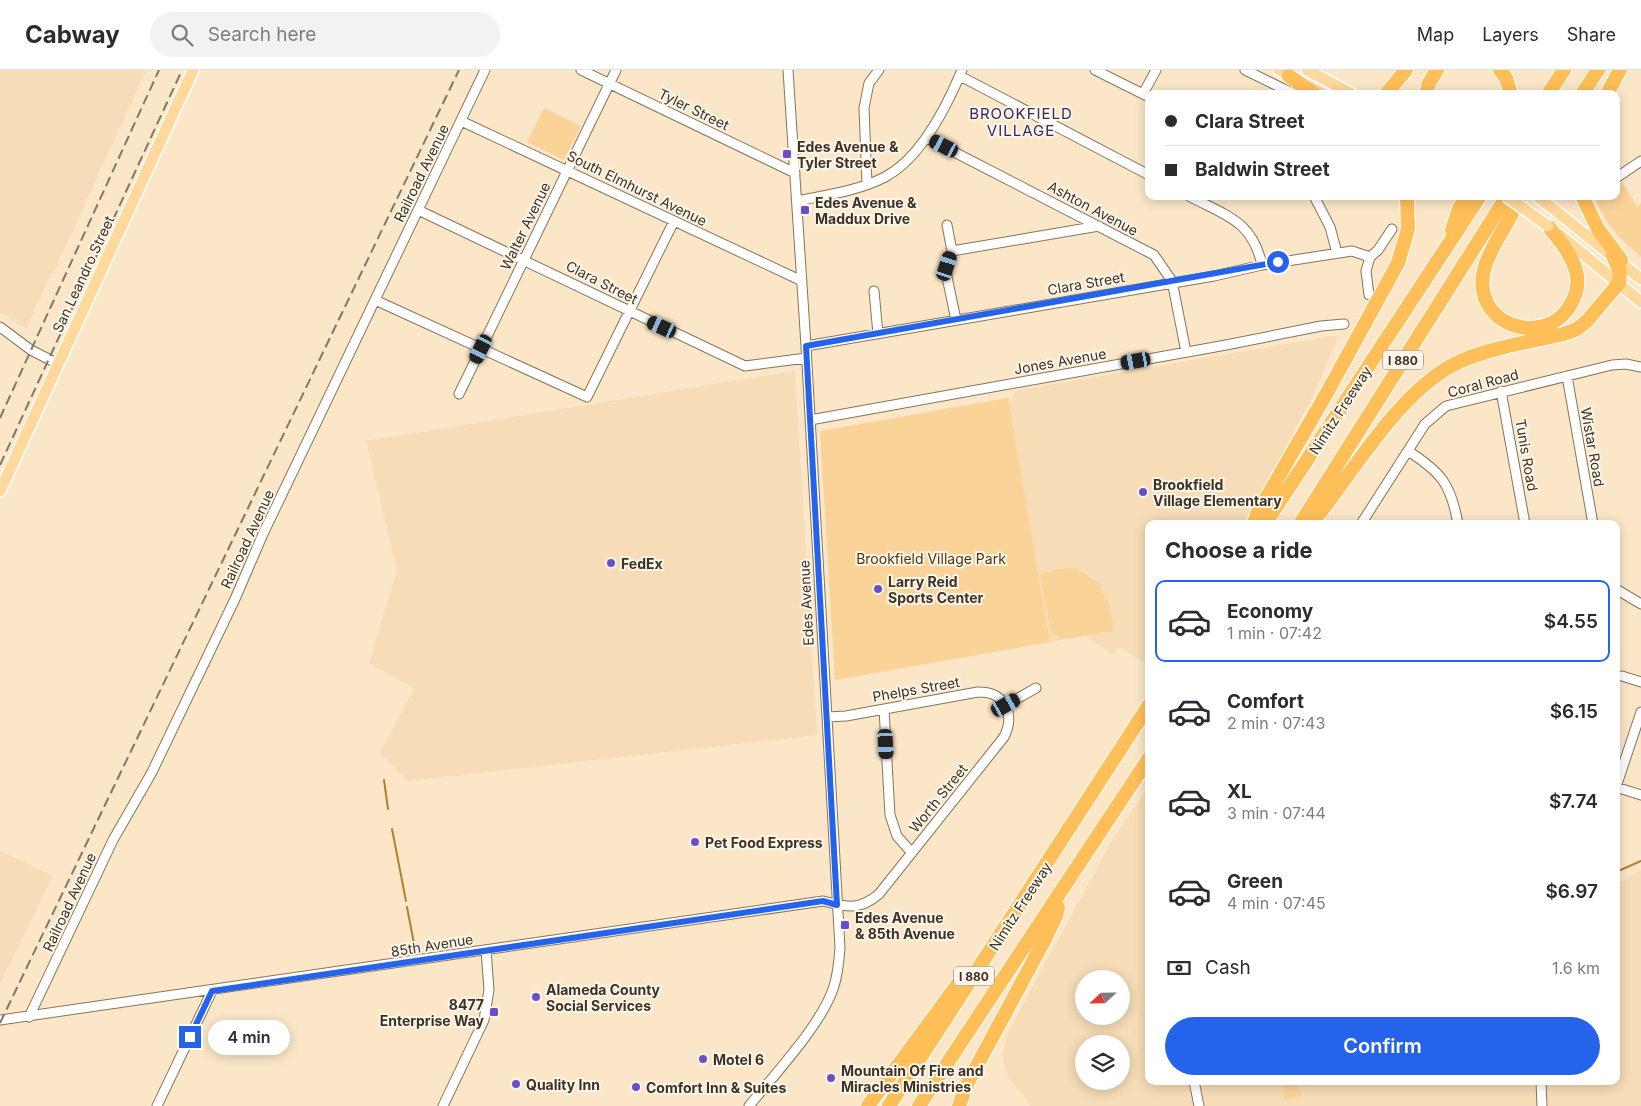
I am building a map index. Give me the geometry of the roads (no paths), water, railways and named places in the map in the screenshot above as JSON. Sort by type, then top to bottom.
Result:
[{"type":"highway","points":[[1389,90],[1406,70]]},
{"type":"highway","points":[[1427,90],[1437,70]]},
{"type":"highway","points":[[1500,70],[1506,78],[1510,90]]},
{"type":"highway","points":[[1551,90],[1564,70]]},
{"type":"highway","points":[[1585,90],[1598,70]]},
{"type":"highway","points":[[1609,90],[1620,70]]},
{"type":"highway","points":[[1284,73],[1308,90]]},
{"type":"highway","points":[[1255,520],[1398,263],[1408,229],[1407,200]]},
{"type":"highway","points":[[1448,245],[1459,209],[1464,200]]},
{"type":"highway","name":"Nimitz Freeway","points":[[1268,520],[1477,200]]},
{"type":"highway","name":"Nimitz Freeway","points":[[1303,520],[1504,200]]},
{"type":"highway","points":[[1518,200],[1507,225],[1488,258],[1482,285],[1484,295],[1493,312],[1516,327],[1533,329],[1548,326],[1562,316],[1575,297],[1578,280],[1574,266],[1567,250],[1548,226]]},
{"type":"highway","points":[[1584,200],[1598,229],[1626,266]]},
{"type":"highway","points":[[1312,520],[1320,514],[1403,404],[1431,379],[1472,357],[1577,330],[1588,321],[1619,283],[1620,272],[1613,256]]},
{"type":"highway","name":"Nimitz Freeway","points":[[889,1106],[1145,712]]},
{"type":"highway","name":"Nimitz Freeway","points":[[919,1106],[1145,764]]},
{"type":"highway","points":[[868,1106],[1059,846]]},
{"type":"highway","points":[[959,1106],[966,1086],[1056,916],[1060,894]]},
{"type":"main road","name":"San Leandro Street","points":[[0,491],[193,70]]},
{"type":"main road","points":[[1307,70],[1344,90]]},
{"type":"main road","points":[[1284,73],[1316,90]]},
{"type":"main road","points":[[1512,200],[1548,226],[1641,302]]},
{"type":"main road","points":[[1542,200],[1641,279]]},
{"type":"street","name":"Railroad Avenue","points":[[30,1016],[113,840],[152,772],[485,70]]},
{"type":"street","name":"Tyler Street","points":[[582,70],[795,173]]},
{"type":"street","name":"Walter Avenue","points":[[459,394],[616,70]]},
{"type":"street","name":"Edes Avenue","points":[[749,1106],[816,1023],[834,987],[838,968],[837,905],[827,717],[788,70]]},
{"type":"street","points":[[867,184],[864,108],[869,83],[879,70]]},
{"type":"street","points":[[1096,70],[1145,94]]},
{"type":"street","points":[[1148,90],[1156,70]]},
{"type":"street","points":[[1245,70],[1286,90]]},
{"type":"street","points":[[797,201],[838,193],[867,184],[886,176],[905,163],[927,138],[961,73],[1145,173]]},
{"type":"street","name":"South Elmhurst Avenue","points":[[461,121],[802,281]]},
{"type":"street","name":"Ashton Avenue","points":[[927,138],[1154,255],[1172,281],[1186,352]]},
{"type":"street","points":[[1620,175],[1641,161]]},
{"type":"street","points":[[1196,200],[1244,226],[1258,246],[1262,264]]},
{"type":"street","points":[[1316,200],[1330,227],[1337,253]]},
{"type":"street","name":"Clara Street","points":[[418,210],[745,366],[806,358]]},
{"type":"street","points":[[375,300],[587,397],[674,222]]},
{"type":"street","points":[[947,225],[952,251],[947,266],[947,277],[956,320]]},
{"type":"street","points":[[952,251],[1100,226]]},
{"type":"street","points":[[1368,295],[1366,271],[1370,257],[1378,250],[1392,230]]},
{"type":"street","name":"Clara Street","points":[[806,346],[1172,281],[1214,276],[1262,264],[1352,251],[1370,257]]},
{"type":"street","points":[[874,291],[878,334]]},
{"type":"street","name":"Jones Avenue","points":[[810,420],[1321,326],[1344,324]]},
{"type":"street","points":[[0,326],[31,350],[58,364]]},
{"type":"street","name":"Coral Road","points":[[1364,520],[1425,424],[1446,406],[1612,365],[1626,364],[1641,367]]},
{"type":"street","name":"Wistar Road","points":[[1567,376],[1592,520]]},
{"type":"street","name":"Tunis Road","points":[[1501,391],[1524,520]]},
{"type":"street","points":[[1408,451],[1432,466],[1443,478],[1451,492],[1457,520]]},
{"type":"street","points":[[1620,591],[1641,604]]},
{"type":"street","points":[[1622,676],[1641,682]]},
{"type":"street","points":[[1006,705],[1036,688]]},
{"type":"street","name":"Phelps Street","points":[[827,717],[978,692],[989,692],[999,697],[1006,705]]},
{"type":"street","name":"Worth Street","points":[[837,905],[849,908],[872,900],[1004,737],[1009,726],[1010,716],[1006,705]]},
{"type":"street","points":[[884,709],[890,815],[897,836],[912,852]]},
{"type":"street","points":[[1620,775],[1641,712]]},
{"type":"street","points":[[1620,788],[1641,795]]},
{"type":"street","name":"85th Avenue","points":[[0,1020],[212,991],[823,901],[837,905]]},
{"type":"street","points":[[443,1106],[484,1020],[489,990],[486,950]]},
{"type":"street","points":[[157,1106],[212,991]]},
{"type":"street","points":[[1195,1085],[1200,1106]]},
{"type":"street","points":[[1540,1085],[1542,1106]]},
{"type":"waterway","points":[[384,780],[388,809]]},
{"type":"waterway","points":[[392,829],[406,901]]},
{"type":"waterway","points":[[1620,870],[1641,861]]},
{"type":"waterway","points":[[407,907],[415,949]]},
{"type":"railway","points":[[0,418],[159,70]]},
{"type":"railway","points":[[0,465],[182,70]]},
{"type":"railway","points":[[0,1023],[459,70]]},
{"type":"place","name":"Edes Avenue & Tyler Street","points":[[787,154]]},
{"type":"place","name":"Edes Avenue & Maddux Drive","points":[[805,210]]},
{"type":"place","name":"Brookfield Village Elementary","points":[[1143,492]]},
{"type":"place","name":"FedEx","points":[[611,563]]},
{"type":"place","name":"Larry Reid Sports Center","points":[[878,589]]},
{"type":"place","name":"Pet Food Express","points":[[695,842]]},
{"type":"place","name":"Edes Avenue & 85th Avenue","points":[[845,925]]},
{"type":"place","name":"Alameda County Social Services","points":[[536,997]]},
{"type":"place","name":"8477 Enterprise Way","points":[[494,1012]]},
{"type":"place","name":"Motel 6","points":[[703,1059]]},
{"type":"place","name":"Mountain Of Fire and Miracles Ministries","points":[[831,1078]]},
{"type":"place","name":"Quality Inn","points":[[516,1084]]},
{"type":"place","name":"Comfort Inn & Suites","points":[[636,1087]]},
{"type":"district","name":"BROOKFIELD VILLAGE","points":[[1021,122]]},
{"type":"park label","name":"Brookfield Village Park","points":[[931,558]]}]
